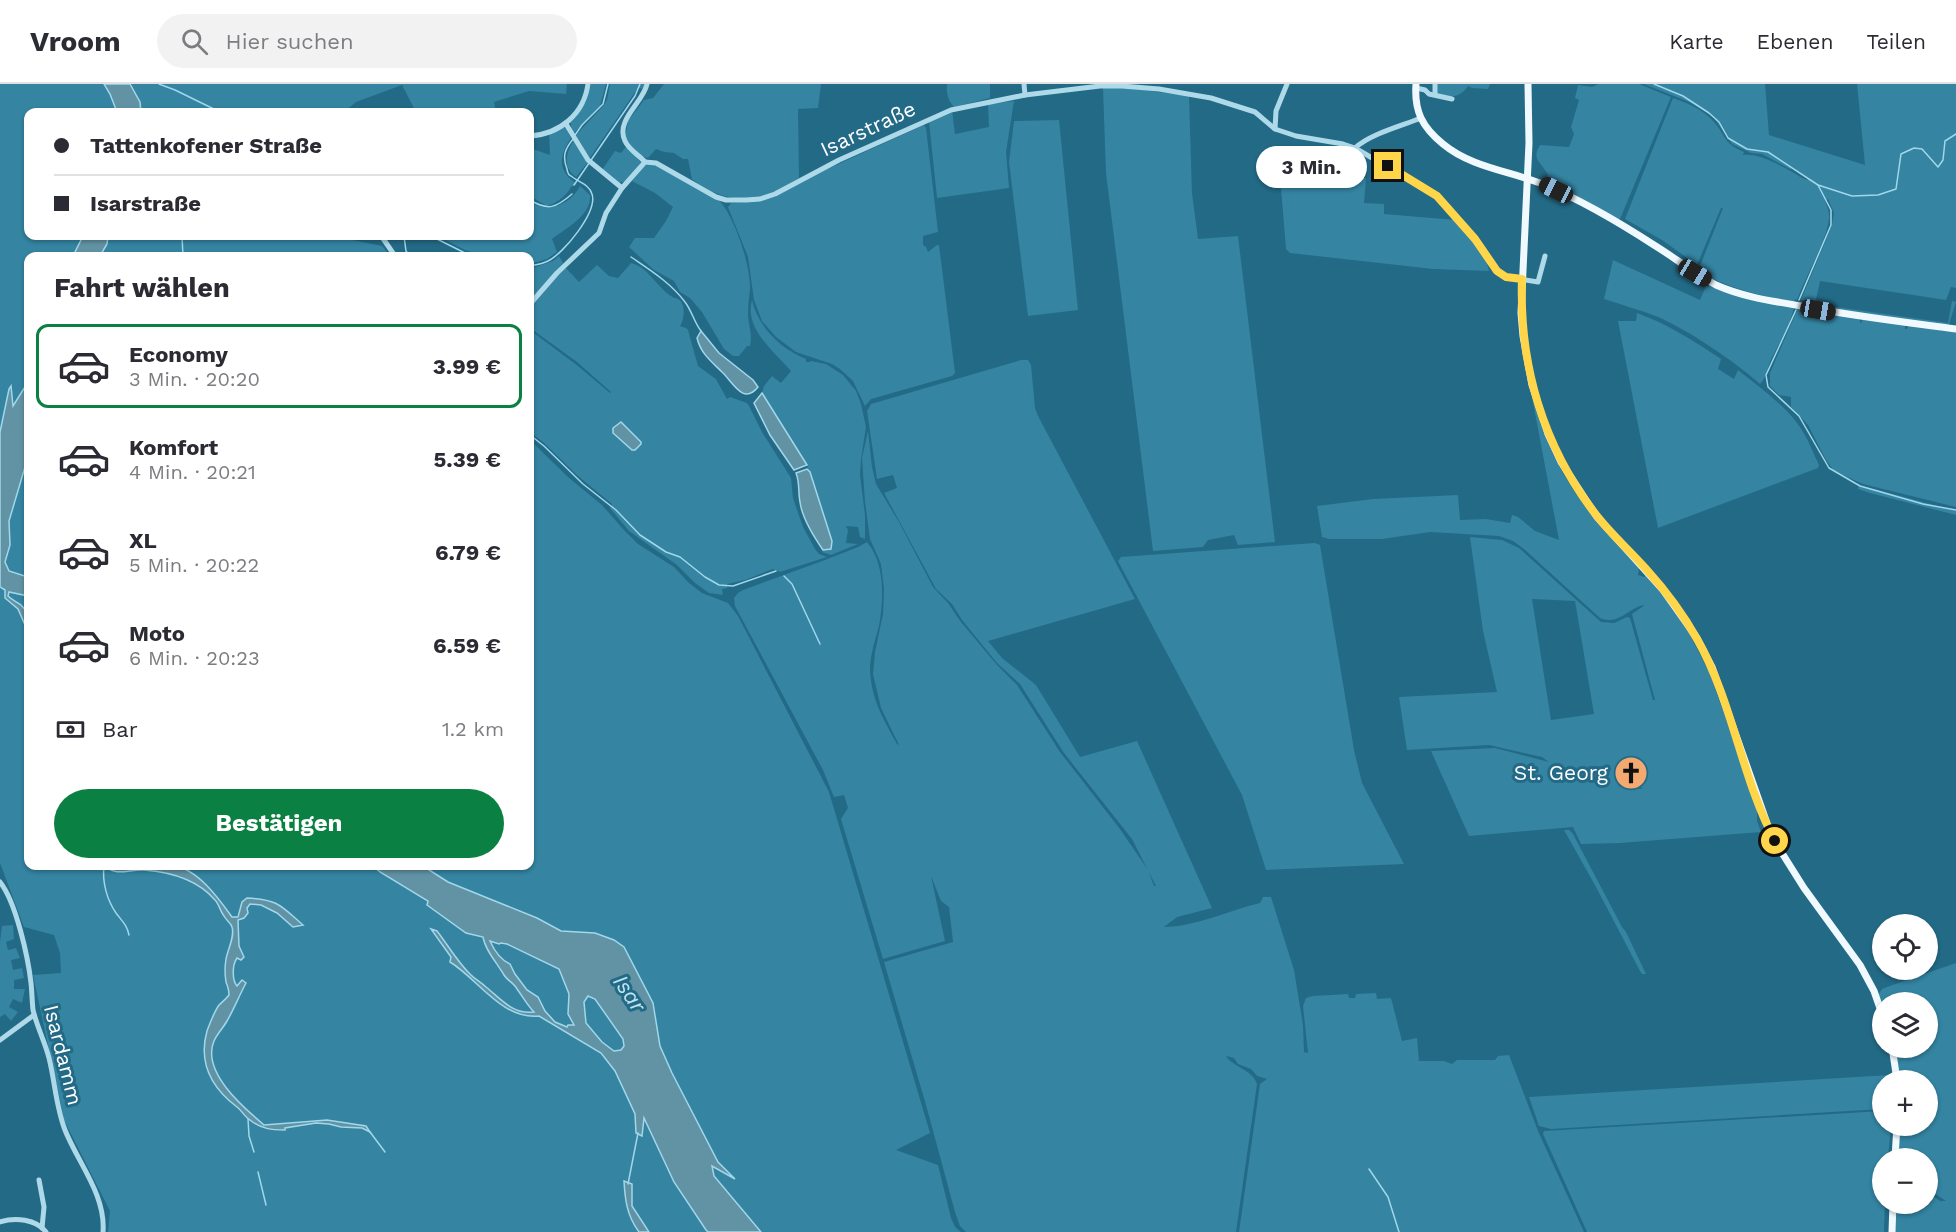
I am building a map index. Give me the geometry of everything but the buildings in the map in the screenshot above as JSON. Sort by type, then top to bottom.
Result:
[{"type":"main road","points":[[1528,84],[1528,179],[1521,313],[1532,385],[1548,434],[1561,462],[1597,517],[1664,590],[1697,638],[1712,667],[1769,829],[1804,888],[1860,965],[1874,992]]},
{"type":"main road","points":[[1416,86],[1417,106],[1421,118],[1435,136],[1459,154],[1544,184],[1654,245],[1710,282],[1733,293],[1872,319],[1956,329]]},
{"type":"main road","points":[[1892,1232],[1893,1214]]},
{"type":"street","points":[[534,136],[566,124],[577,114],[585,100],[588,84]]},
{"type":"street","points":[[534,299],[561,268],[599,232],[606,213],[622,188],[645,162],[624,140],[623,129],[627,118],[645,93],[647,84]]},
{"type":"street","points":[[1024,84],[1026,95]]},
{"type":"street","points":[[1275,129],[1276,111],[1287,84]]},
{"type":"street","points":[[1435,84],[1435,94]]},
{"type":"street","name":"Isarstraße","points":[[645,162],[657,163],[711,194],[726,200],[760,199],[775,194],[839,160],[951,110],[1026,95],[1100,86],[1160,87],[1248,109],[1264,118],[1275,129],[1296,136],[1355,148],[1437,196],[1475,239],[1497,271],[1506,277],[1522,279]]},
{"type":"street","points":[[1416,86],[1429,94],[1452,99]]},
{"type":"street","points":[[1264,118],[1276,111]]},
{"type":"street","points":[[1355,148],[1359,143],[1421,118]]},
{"type":"street","points":[[566,124],[590,162],[622,188]]},
{"type":"street","points":[[1522,279],[1538,282],[1545,256]]},
{"type":"street","name":"Isardamm","points":[[0,882],[6,889],[20,928],[31,980],[34,1015],[49,1057],[64,1128],[99,1200],[104,1223],[103,1232]]},
{"type":"street","points":[[0,1040],[34,1015]]},
{"type":"street","points":[[39,1180],[44,1207],[44,1230]]},
{"type":"street","points":[[0,1222],[19,1220],[33,1223],[44,1230]]},
{"type":"shaded area","points":[[0,84],[567,84],[566,94],[529,91],[494,102],[495,108],[414,108],[402,85],[356,102],[349,108],[24,108],[24,240],[353,240],[382,246],[387,252],[24,252],[24,870],[534,870],[534,444],[569,478],[602,505],[638,544],[674,567],[702,593],[728,603],[738,616],[829,792],[930,1133],[896,1150],[938,1165],[951,1218],[955,1227],[961,1232],[108,1232],[110,1211],[64,1120],[33,975],[61,973],[60,953],[54,935],[24,927],[0,863],[0,455],[4,417],[0,432]]},
{"type":"shaded area","points":[[591,84],[606,84],[600,106],[574,133],[571,130],[571,122],[586,102]]},
{"type":"shaded area","points":[[610,84],[645,84],[644,89],[638,88],[589,159],[576,135],[604,105]]},
{"type":"shaded area","points":[[664,84],[821,84],[818,108],[798,109],[799,178],[765,196],[733,198],[715,193],[692,179],[688,159],[656,149],[648,158],[638,153],[625,138],[628,121],[644,100],[653,98]]},
{"type":"shaded area","points":[[947,84],[990,84],[990,98],[954,107],[948,96]]},
{"type":"shaded area","points":[[1437,84],[1490,84],[1488,89],[1468,86],[1458,95],[1451,96],[1437,94]]},
{"type":"shaded area","points":[[1598,84],[1639,84],[1671,97],[1620,219],[1617,220],[1550,183],[1536,154],[1540,145],[1569,147],[1574,134],[1571,127],[1579,100],[1575,98],[1578,85],[1592,87]]},
{"type":"shaded area","points":[[1644,84],[1765,84],[1769,135],[1865,165],[1857,84],[1956,84],[1956,288],[1951,287],[1946,300],[1820,281],[1815,304],[1948,323],[1952,301],[1956,302],[1949,324],[1901,320],[1804,304],[1804,300],[1801,300],[1832,225],[1834,213],[1828,199],[1825,201],[1829,219],[1824,238],[1797,300],[1795,299],[1794,302],[1744,291],[1698,271],[1723,208],[1721,208],[1697,265],[1662,240],[1625,219],[1673,98],[1705,114],[1714,122],[1729,143],[1744,152],[1743,155],[1757,156],[1802,178],[1808,180],[1809,178],[1762,154],[1751,153],[1732,144],[1714,118],[1706,112],[1689,102]]},
{"type":"shaded area","points":[[1103,88],[1127,88],[1189,96],[1192,193],[1198,239],[1238,236],[1275,542],[1238,545],[1234,535],[1208,540],[1203,547],[1153,551],[1106,173]]},
{"type":"shaded area","points":[[1014,101],[1006,152],[1009,188],[937,198],[929,122],[952,110],[955,134],[989,127],[988,104]]},
{"type":"shaded area","points":[[1059,120],[1078,310],[1028,316],[1009,162],[1014,121]]},
{"type":"shaded area","points":[[924,125],[938,232],[923,236],[923,245],[928,252],[939,245],[955,373],[952,376],[871,399],[865,406],[853,381],[840,369],[796,352],[776,337],[762,321],[754,300],[748,257],[728,207],[731,203],[748,202],[801,181]]},
{"type":"shaded area","points":[[565,127],[571,138],[564,151],[562,163],[566,174],[577,184],[561,198],[547,206],[534,198],[534,149],[550,155],[549,132]]},
{"type":"shaded area","points":[[574,140],[588,162],[576,177],[567,165],[569,150]]},
{"type":"shaded area","points":[[626,147],[641,162],[627,181],[619,183],[602,170],[615,151],[621,153]]},
{"type":"shaded area","points":[[1278,153],[1345,163],[1344,175],[1366,178],[1364,203],[1384,204],[1384,214],[1456,220],[1480,250],[1489,271],[1433,269],[1290,253],[1286,249]]},
{"type":"shaded area","points":[[649,164],[655,165],[718,199],[736,229],[750,280],[748,314],[751,342],[750,346],[747,346],[739,356],[733,356],[724,349],[702,312],[690,298],[680,292],[674,281],[654,270],[629,247],[635,238],[654,238],[673,207],[655,193],[632,181],[643,167]]},
{"type":"shaded area","points":[[580,186],[590,195],[587,209],[583,215],[552,239],[557,252],[547,259],[534,263],[534,252],[471,252],[446,240],[534,240],[534,204],[552,207],[565,202]]},
{"type":"shaded area","points":[[559,256],[563,263],[534,297],[534,268],[553,261]]},
{"type":"shaded area","points":[[1613,260],[1700,300],[1706,286],[1710,285],[1794,307],[1787,328],[1762,382],[1760,384],[1711,347],[1671,323],[1604,299]]},
{"type":"shaded area","points":[[631,263],[637,265],[666,292],[681,301],[684,315],[680,326],[688,330],[698,366],[716,379],[727,399],[730,397],[747,403],[791,478],[793,498],[803,527],[819,554],[827,557],[780,572],[773,569],[727,584],[727,588],[722,589],[723,595],[709,593],[677,565],[629,531],[610,508],[612,504],[534,435],[534,333],[611,392],[577,362],[534,331],[534,300],[564,266],[579,282],[597,265],[609,276],[618,278]]},
{"type":"shaded area","points":[[752,300],[759,319],[772,336],[788,349],[806,359],[806,362],[826,364],[843,375],[856,391],[861,404],[866,427],[860,475],[865,515],[865,539],[860,537],[858,527],[846,526],[848,530],[846,543],[858,544],[831,555],[822,552],[829,550],[807,465],[762,393],[764,386],[772,376],[781,383],[791,371],[756,330],[752,321]]},
{"type":"shaded area","points":[[1798,308],[1801,312],[1803,311],[1801,308],[1820,311],[1820,316],[1823,312],[1859,318],[1862,323],[1862,319],[1905,325],[1905,329],[1909,325],[1956,331],[1956,507],[1863,484],[1834,471],[1808,425],[1791,407],[1791,397],[1779,395],[1770,386],[1770,373]]},
{"type":"shaded area","points":[[1637,313],[1691,339],[1721,359],[1718,369],[1734,379],[1738,370],[1771,397],[1800,427],[1819,465],[1818,468],[1658,528],[1618,321],[1636,321]]},
{"type":"shaded area","points":[[1021,360],[1028,360],[1031,365],[1035,408],[1038,416],[1135,599],[988,641],[1002,658],[1036,685],[1080,757],[1137,741],[1212,908],[1177,917],[1164,927],[1200,921],[1260,903],[1263,897],[1271,897],[1294,970],[1303,1025],[1304,1052],[1308,1053],[1303,1006],[1306,998],[1348,994],[1349,998],[1355,998],[1356,994],[1376,993],[1377,999],[1391,998],[1402,1041],[1417,1038],[1419,1061],[1444,1061],[1452,1064],[1457,1060],[1495,1060],[1498,1056],[1509,1055],[1538,1131],[1584,1232],[1239,1232],[1260,1084],[1267,1079],[1257,1076],[1251,1069],[1238,1064],[1234,1058],[1226,1056],[1251,1075],[1257,1084],[1236,1232],[966,1232],[960,1226],[884,962],[953,942],[949,907],[941,901],[931,876],[945,941],[883,959],[841,819],[848,808],[844,795],[834,797],[823,770],[735,606],[734,598],[743,590],[867,542],[877,560],[882,582],[879,626],[871,659],[871,682],[879,709],[899,745],[881,708],[873,674],[883,614],[884,589],[881,564],[870,539],[865,502],[862,458],[868,431],[876,484],[933,587],[997,665],[1017,685],[1060,752],[1120,829],[1147,869],[1132,839],[1064,753],[1020,684],[997,663],[952,604],[936,589],[884,493],[897,488],[893,475],[877,479],[867,411],[871,404]]},
{"type":"shaded area","points":[[1532,397],[1549,446],[1574,491],[1594,518],[1639,568],[1638,575],[1644,577],[1647,575],[1681,618],[1710,674],[1757,810],[1757,821],[1761,832],[1581,844],[1573,827],[1469,836],[1431,751],[1495,748],[1549,762],[1542,757],[1489,745],[1407,750],[1399,697],[1497,692],[1483,631],[1470,537],[1502,540],[1519,548],[1601,622],[1614,623],[1627,617],[1630,618],[1653,700],[1655,700],[1632,614],[1645,605],[1613,620],[1600,618],[1524,549],[1513,541],[1499,536],[1430,532],[1382,539],[1322,537],[1317,506],[1373,499],[1458,495],[1460,520],[1486,519],[1510,523],[1512,515],[1535,531],[1559,540]],"holes":[[[1532,599],[1575,601],[1594,714],[1551,720]],[[1631,763],[1640,769],[1637,784],[1643,789],[1618,786],[1625,764]]]},
{"type":"shaded area","points":[[1859,485],[1956,511],[1956,515],[1870,493],[1858,489]]},
{"type":"shaded area","points":[[1315,543],[1320,545],[1354,750],[1362,783],[1404,864],[1266,870],[1242,795],[1118,561],[1121,557]]},
{"type":"shaded area","points":[[1564,830],[1569,830],[1573,834],[1646,974],[1640,971]]},
{"type":"shaded area","points":[[13,925],[14,939],[6,942],[8,950],[16,948],[20,958],[11,960],[13,970],[22,968],[24,978],[14,980],[14,989],[25,989],[22,1003],[13,999],[9,1007],[18,1012],[11,1021],[5,1014],[0,1017],[0,942],[2,926]]},
{"type":"shaded area","points":[[1956,963],[1956,1232],[1895,1232],[1895,1214],[1938,1214],[1938,1200],[1946,1201],[1938,1196],[1938,1148],[1898,1148],[1899,1136],[1938,1136],[1938,1070],[1898,1070],[1896,1058],[1938,1058],[1938,992],[1880,992],[1882,989],[1908,980],[1938,980],[1938,969]]},
{"type":"shaded area","points":[[1872,1076],[1872,1110],[1551,1129],[1539,1126],[1529,1097]]},
{"type":"shaded area","points":[[1872,1112],[1872,1136],[1890,1136],[1889,1148],[1872,1148],[1872,1214],[1885,1214],[1884,1232],[1587,1232],[1543,1134],[1544,1131]]},
{"type":"water","points":[[104,84],[130,84],[140,102],[141,108],[115,108]]},
{"type":"water","points":[[81,240],[108,240],[102,252],[75,252]]},
{"type":"water","points":[[701,331],[719,353],[753,380],[758,387],[753,392],[747,394],[738,390],[707,357],[697,338]]},
{"type":"water","points":[[11,386],[13,406],[24,388],[24,470],[9,521],[10,545],[5,562],[9,571],[24,576],[24,595],[9,592],[8,596],[24,609],[24,623],[18,609],[5,598],[5,590],[0,587],[0,432]]},
{"type":"water","points":[[762,393],[807,465],[794,470],[770,435],[754,403]]},
{"type":"water","points":[[621,422],[641,442],[635,450],[632,450],[613,433],[613,428]]},
{"type":"water","points":[[807,469],[810,472],[832,541],[831,549],[823,550],[801,508],[796,473]]},
{"type":"water","points":[[112,870],[144,870],[119,872]]},
{"type":"water","points":[[144,870],[186,870],[207,886],[232,917],[238,917],[242,902],[247,898],[258,899],[273,902],[303,925],[293,927],[277,913],[261,905],[250,904],[247,908],[248,913],[244,918],[238,920],[239,946],[244,957],[241,960],[237,958],[235,961],[233,976],[237,986],[242,980],[246,983],[230,1016],[214,1041],[212,1053],[219,1077],[227,1088],[264,1125],[327,1120],[366,1126],[370,1132],[362,1128],[316,1123],[285,1128],[285,1130],[267,1128],[248,1119],[220,1092],[209,1074],[204,1054],[207,1031],[212,1018],[219,1005],[229,995],[225,967],[233,931],[218,903],[208,893],[191,882],[164,873]]},
{"type":"water","name":"Isar","points":[[378,870],[429,870],[448,882],[537,918],[561,931],[595,933],[614,940],[624,947],[653,1003],[660,1046],[672,1073],[718,1162],[735,1179],[712,1166],[714,1176],[761,1232],[708,1232],[674,1182],[644,1118],[642,1136],[636,1133],[635,1114],[615,1071],[601,1053],[539,1016],[526,1016],[513,1012],[491,997],[450,962],[451,957],[431,929],[437,931],[466,970],[502,1001],[514,1009],[534,1012],[504,975],[489,952],[483,937],[466,933],[427,905],[428,901]],"holes":[[[490,941],[507,944],[559,969],[569,994],[568,1014],[574,1025],[567,1027],[555,1022],[545,1011],[538,997],[527,990],[510,964],[498,954]],[[588,996],[595,999],[623,1039],[624,1046],[621,1050],[614,1051],[602,1042],[586,1023],[584,1002]]]},
{"type":"water","points":[[624,1181],[632,1184],[632,1206],[649,1232],[639,1232],[629,1214]]},
{"type":"waterway","points":[[159,84],[212,108]]},
{"type":"waterway","points":[[575,135],[603,104],[608,84]]},
{"type":"waterway","points":[[574,185],[635,96],[640,84]]},
{"type":"waterway","points":[[1654,84],[1683,96],[1709,113],[1719,122],[1728,138],[1747,149],[1768,152],[1818,185],[1852,196],[1878,195],[1896,189],[1901,154],[1914,148],[1922,149],[1938,167],[1943,160],[1945,141],[1956,134]]},
{"type":"waterway","points":[[534,265],[548,261],[562,250],[578,232],[590,211],[591,191],[586,185],[569,175],[565,164],[565,153],[573,139]]},
{"type":"waterway","points":[[1799,300],[1831,225],[1831,210],[1818,185]]},
{"type":"waterway","points":[[534,202],[542,206],[552,206],[572,194]]},
{"type":"waterway","points":[[182,240],[183,252]]},
{"type":"waterway","points":[[405,240],[407,252]]},
{"type":"waterway","points":[[439,240],[463,252]]},
{"type":"waterway","points":[[631,257],[660,277],[679,295],[701,331]]},
{"type":"waterway","points":[[1796,310],[1766,375],[1768,387],[1799,416],[1829,468],[1860,486],[1923,504],[1956,510]]},
{"type":"waterway","points":[[534,438],[583,484],[616,510],[640,535],[666,552],[680,557],[719,585],[733,586],[776,571]]},
{"type":"waterway","points":[[784,576],[792,584],[820,644]]},
{"type":"waterway","points":[[104,870],[108,897],[129,935]]},
{"type":"waterway","points":[[248,1119],[249,1136],[254,1152]]},
{"type":"waterway","points":[[370,1132],[385,1152]]},
{"type":"waterway","points":[[628,1184],[638,1133]]},
{"type":"waterway","points":[[1369,1169],[1388,1197],[1399,1232]]},
{"type":"waterway","points":[[258,1172],[266,1205]]},
{"type":"place","name":"St. Georg","points":[[1631,773]]},
{"type":"route","points":[[1388,166],[1437,196],[1475,239],[1497,271],[1506,277],[1522,279],[1521,313],[1527,363],[1548,434],[1561,462],[1597,517],[1646,568],[1697,638],[1712,667],[1761,809],[1775,841]]}]
